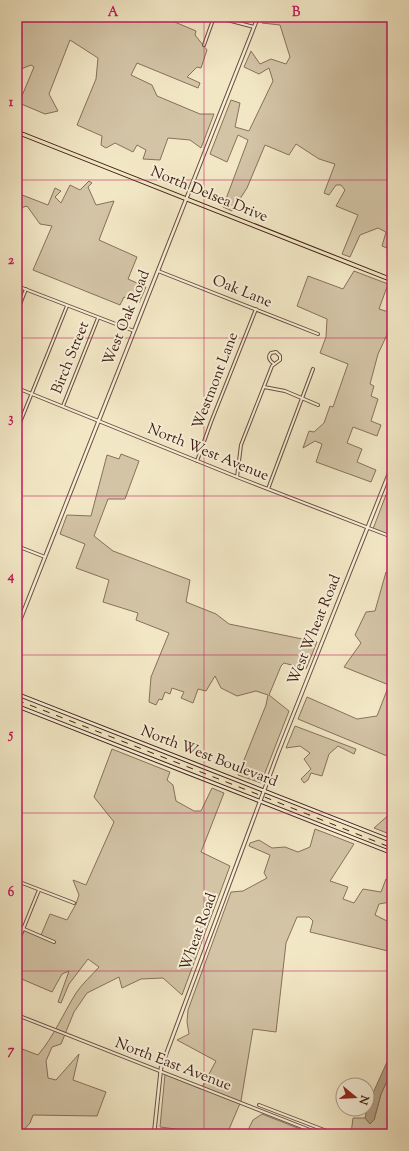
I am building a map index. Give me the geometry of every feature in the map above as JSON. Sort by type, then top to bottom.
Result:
[{"type":"main road","name":"North Delsea Drive","points":[[17,132],[392,280]]},
{"type":"street","points":[[204,45],[215,17],[254,27]]},
{"type":"street","name":"West Oak Road","points":[[17,628],[258,17]]},
{"type":"street","name":"Oak Lane","points":[[158,271],[318,334]]},
{"type":"street","points":[[17,286],[134,332]]},
{"type":"street","points":[[17,312],[26,289]]},
{"type":"street","points":[[17,430],[67,306]]},
{"type":"street","name":"Westmont Lane","points":[[197,461],[256,309]]},
{"type":"street","name":"Birch Street","points":[[63,406],[98,318]]},
{"type":"street","points":[[237,477],[241,445],[272,366],[280,360],[280,356],[276,352],[271,353],[269,356],[269,359],[273,363]]},
{"type":"street","points":[[268,489],[313,369]]},
{"type":"street","points":[[264,387],[280,390],[318,404]]},
{"type":"street","name":"North West Avenue","points":[[17,388],[237,477],[392,536]]},
{"type":"street","name":"West Wheat Road","points":[[260,801],[392,466]]},
{"type":"street","points":[[17,546],[45,557]]},
{"type":"street","points":[[17,616],[21,617]]},
{"type":"street","name":"North West Boulevard","points":[[17,694],[392,841]]},
{"type":"street","points":[[17,706],[392,853]]},
{"type":"street","name":"Wheat Road","points":[[154,1134],[160,1072],[260,801]]},
{"type":"street","points":[[17,881],[74,903]]},
{"type":"street","points":[[17,944],[39,890]]},
{"type":"street","points":[[17,926],[54,942]]},
{"type":"street","name":"North East Avenue","points":[[17,1015],[320,1134]]},
{"type":"street","points":[[259,1105],[332,1133]]},
{"type":"shaded area","points":[[17,17],[163,17],[196,31],[195,35],[207,50],[201,68],[197,67],[187,77],[200,83],[198,88],[137,63],[131,75],[152,85],[157,96],[200,114],[214,114],[201,148],[190,140],[168,138],[160,160],[143,159],[146,150],[137,145],[133,152],[115,143],[106,148],[101,145],[102,136],[77,125],[96,79],[98,58],[70,40],[49,94],[58,111],[45,114],[19,103],[34,67],[31,65],[21,69],[17,78]]},
{"type":"shaded area","points":[[264,17],[294,17],[304,21],[306,17],[392,17],[392,250],[382,246],[386,232],[378,228],[360,235],[350,257],[342,254],[358,215],[336,206],[345,190],[341,185],[336,185],[329,195],[324,193],[335,164],[319,159],[296,144],[289,155],[265,145],[247,188],[232,211],[223,207],[248,140],[238,135],[227,162],[210,154],[231,100],[240,103],[235,127],[249,131],[273,81],[269,68],[259,74],[244,67],[251,51],[260,64],[271,59],[286,64],[290,57],[280,25],[262,23]]},
{"type":"shaded area","points":[[89,181],[92,183],[88,187],[96,205],[114,201],[99,240],[137,257],[128,279],[146,287],[139,303],[124,297],[120,305],[33,270],[52,226],[40,224],[27,206],[17,209],[17,193],[48,205],[55,188],[61,191],[55,197],[61,203],[70,185],[80,190]]},
{"type":"shaded area","points":[[354,271],[388,284],[379,309],[392,313],[392,324],[378,354],[370,384],[374,386],[371,396],[378,399],[371,421],[381,425],[377,436],[353,427],[347,443],[362,449],[357,462],[376,470],[371,482],[316,462],[322,444],[315,441],[303,448],[309,431],[314,432],[324,423],[330,406],[333,407],[348,364],[320,353],[326,337],[327,319],[297,306],[308,276],[343,289]]},
{"type":"shaded area","points":[[121,454],[139,461],[125,499],[108,499],[94,536],[113,551],[190,580],[186,602],[216,614],[229,624],[317,642],[306,669],[284,663],[281,666],[269,695],[289,711],[261,783],[238,775],[266,705],[268,695],[256,691],[237,696],[221,688],[215,676],[206,691],[198,689],[193,703],[181,698],[184,692],[172,688],[170,694],[165,692],[162,700],[159,699],[156,705],[149,702],[151,677],[169,633],[136,620],[138,613],[103,602],[109,580],[76,568],[85,544],[60,534],[67,515],[91,516],[107,455],[119,459]]},
{"type":"shaded area","points":[[389,487],[392,488],[392,537],[373,529]]},
{"type":"shaded area","points":[[391,569],[392,758],[298,719],[307,697],[357,719],[377,716],[389,685],[344,667],[361,643],[355,635],[366,612],[375,611],[386,572]]},
{"type":"shaded area","points":[[295,726],[356,749],[354,754],[338,746],[329,754],[322,776],[311,773],[308,780],[304,783],[301,779],[311,769],[304,759],[310,753],[300,746],[286,748]]},
{"type":"shaded area","points":[[112,749],[170,772],[167,780],[173,785],[176,801],[194,811],[201,811],[212,788],[224,793],[201,852],[230,866],[182,995],[163,978],[141,979],[122,988],[119,977],[87,993],[74,1012],[61,1044],[52,1047],[46,1061],[48,1078],[56,1080],[79,1054],[73,1080],[106,1092],[97,1116],[33,1115],[30,1123],[20,1134],[17,1134],[17,1047],[38,1055],[54,1033],[76,993],[99,967],[88,959],[69,984],[61,1003],[58,1002],[69,971],[62,974],[52,992],[17,977],[17,945],[23,929],[41,935],[50,914],[67,920],[79,895],[73,880],[86,885],[114,822],[94,797]]},
{"type":"shaded area","points":[[392,812],[392,835],[374,828]]},
{"type":"shaded area","points":[[315,829],[354,844],[330,881],[348,887],[343,899],[354,903],[363,889],[381,892],[386,879],[392,878],[392,896],[390,902],[379,904],[375,915],[387,921],[392,914],[392,952],[310,932],[313,921],[309,917],[297,917],[286,943],[276,1032],[253,1029],[241,1101],[227,1134],[183,1134],[183,1130],[160,1127],[165,1074],[201,1089],[216,1061],[177,1040],[189,1034],[187,1022],[188,1010],[231,892],[243,891],[267,878],[264,873],[270,855],[249,846],[250,843],[259,840],[272,848],[285,847],[298,852],[310,847]]},
{"type":"shaded area","points":[[392,1051],[392,1070],[381,1094],[375,1116],[375,1089]]},
{"type":"shaded area","points":[[392,1070],[392,1116],[390,1117],[386,1134],[351,1134],[353,1118],[365,1118],[370,1123],[374,1120],[381,1094]]},
{"type":"shaded area","points":[[262,1114],[313,1134],[246,1134],[253,1120]]},
{"type":"shaded area","points":[[365,1117],[375,1117],[370,1124]]},
{"type":"railway","points":[[17,700],[392,848]]}]
